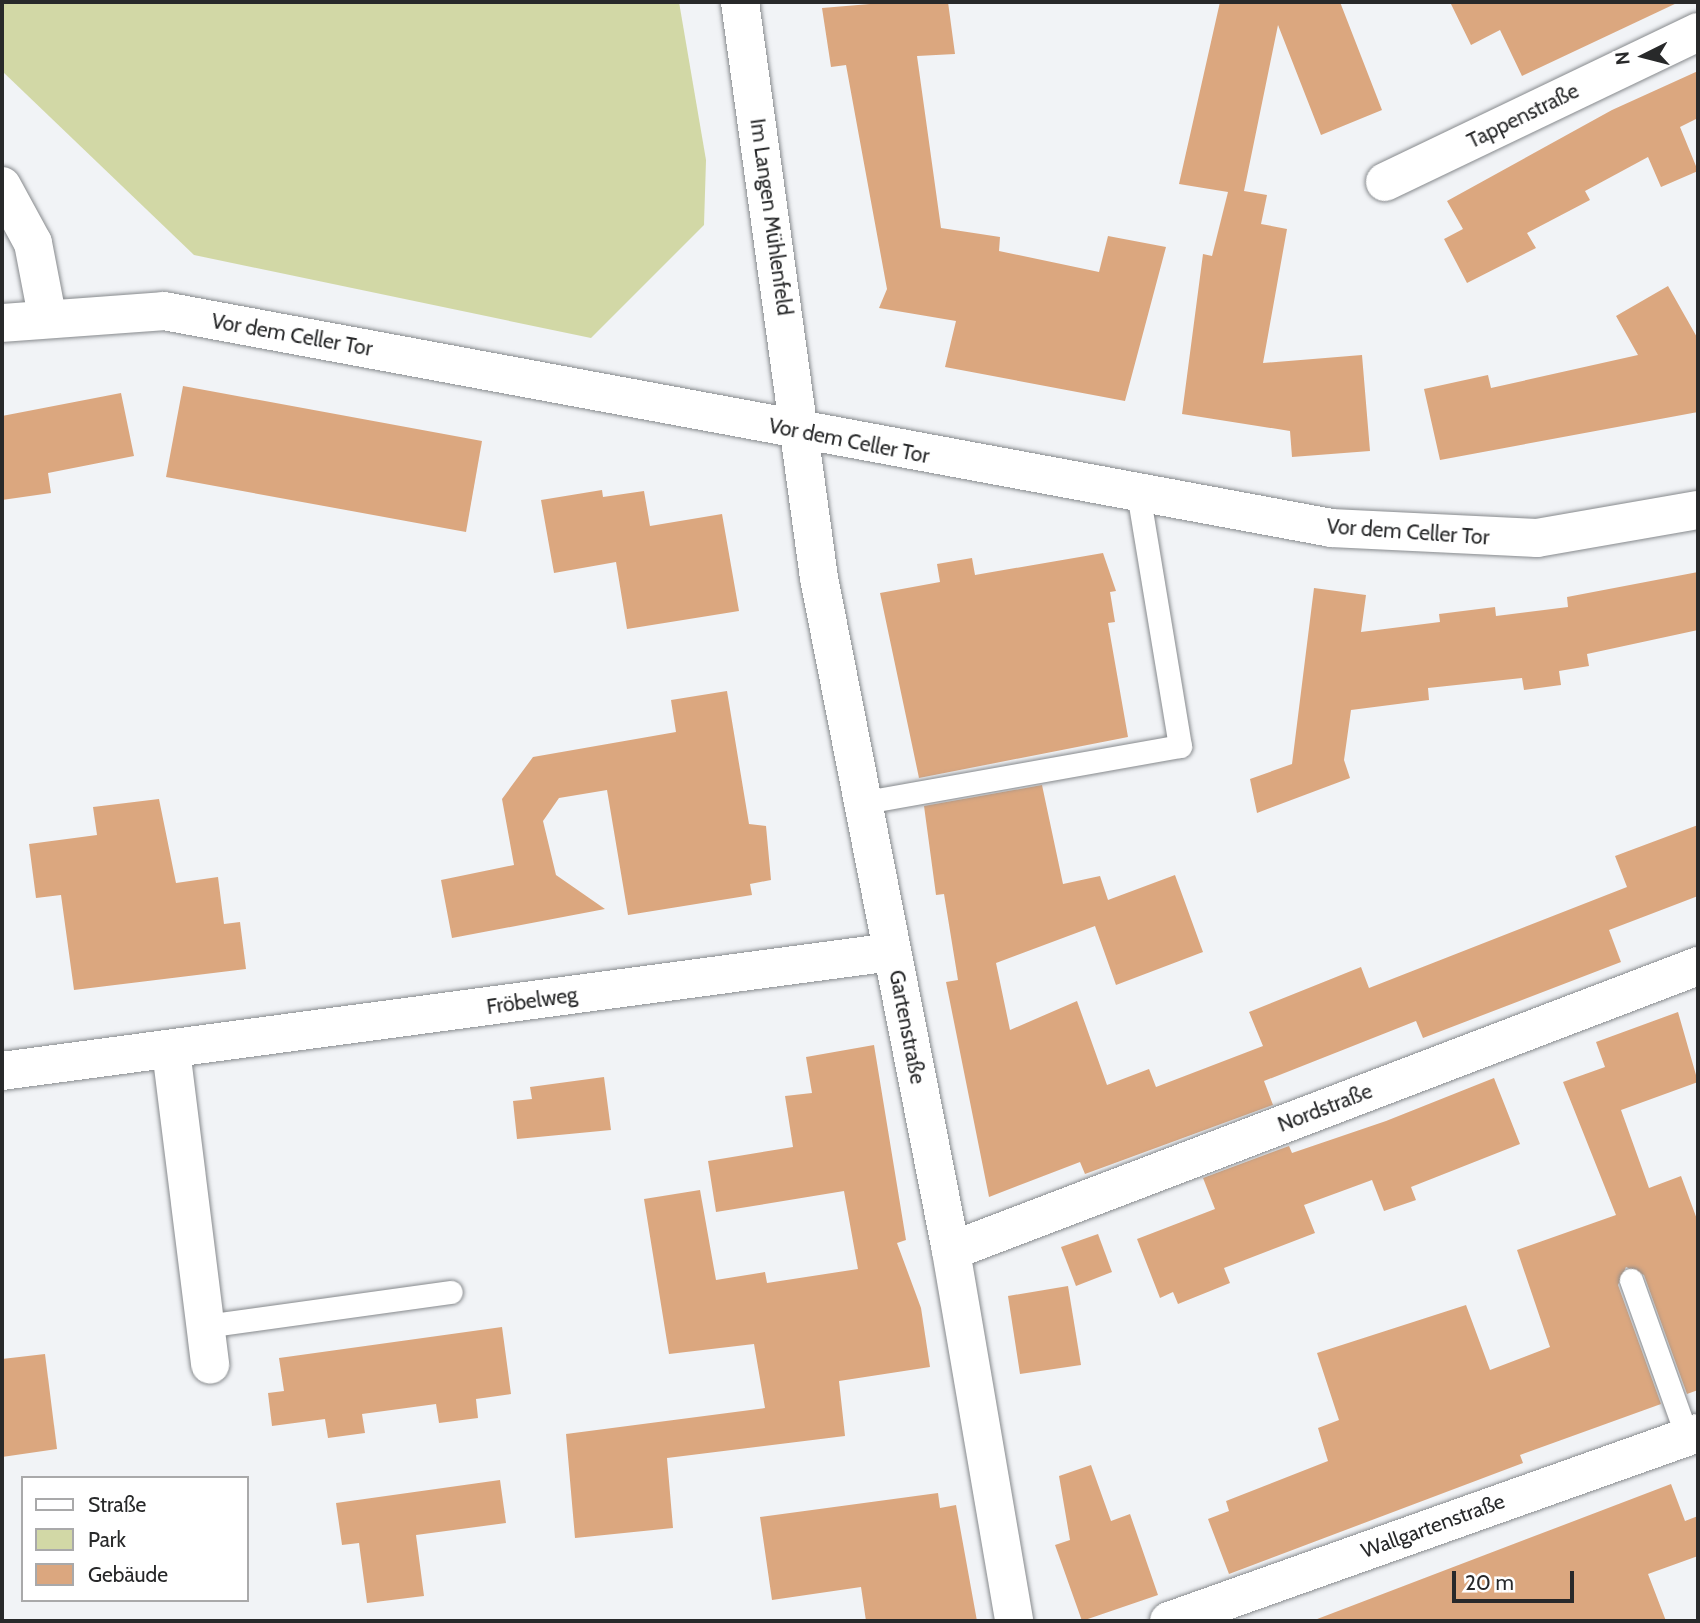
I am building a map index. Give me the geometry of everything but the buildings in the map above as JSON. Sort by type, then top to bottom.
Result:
[{"type":"street","name":"Im Langen Mühlenfeld","points":[[740,2],[803,432]]},
{"type":"street","name":"Tappenstraße","points":[[1385,182],[1698,32]]},
{"type":"street","points":[[2,186],[33,243],[47,316]]},
{"type":"street","name":"Vor dem Celler Tor","points":[[2,323],[47,316],[163,311],[1139,497],[1440,538],[1537,538],[1698,510]]},
{"type":"street","name":"Gartenstraße","points":[[803,432],[819,578],[860,803],[951,1251],[1014,1621]]},
{"type":"street","name":"Fröbelweg","points":[[2,1071],[892,953]]},
{"type":"street","name":"Nordstraße","points":[[951,1251],[1698,966]]},
{"type":"street","points":[[171,1050],[210,1365]]},
{"type":"street","name":"Wallgartenstraße","points":[[1169,1621],[1693,1435]]},
{"type":"lane","points":[[860,803],[1180,746],[1139,497]]},
{"type":"lane","points":[[1631,1280],[1693,1435]]},
{"type":"lane","points":[[205,1326],[451,1292]]},
{"type":"green space","points":[[2,2],[679,2],[706,160],[704,225],[591,338],[194,255],[2,71]]}]
